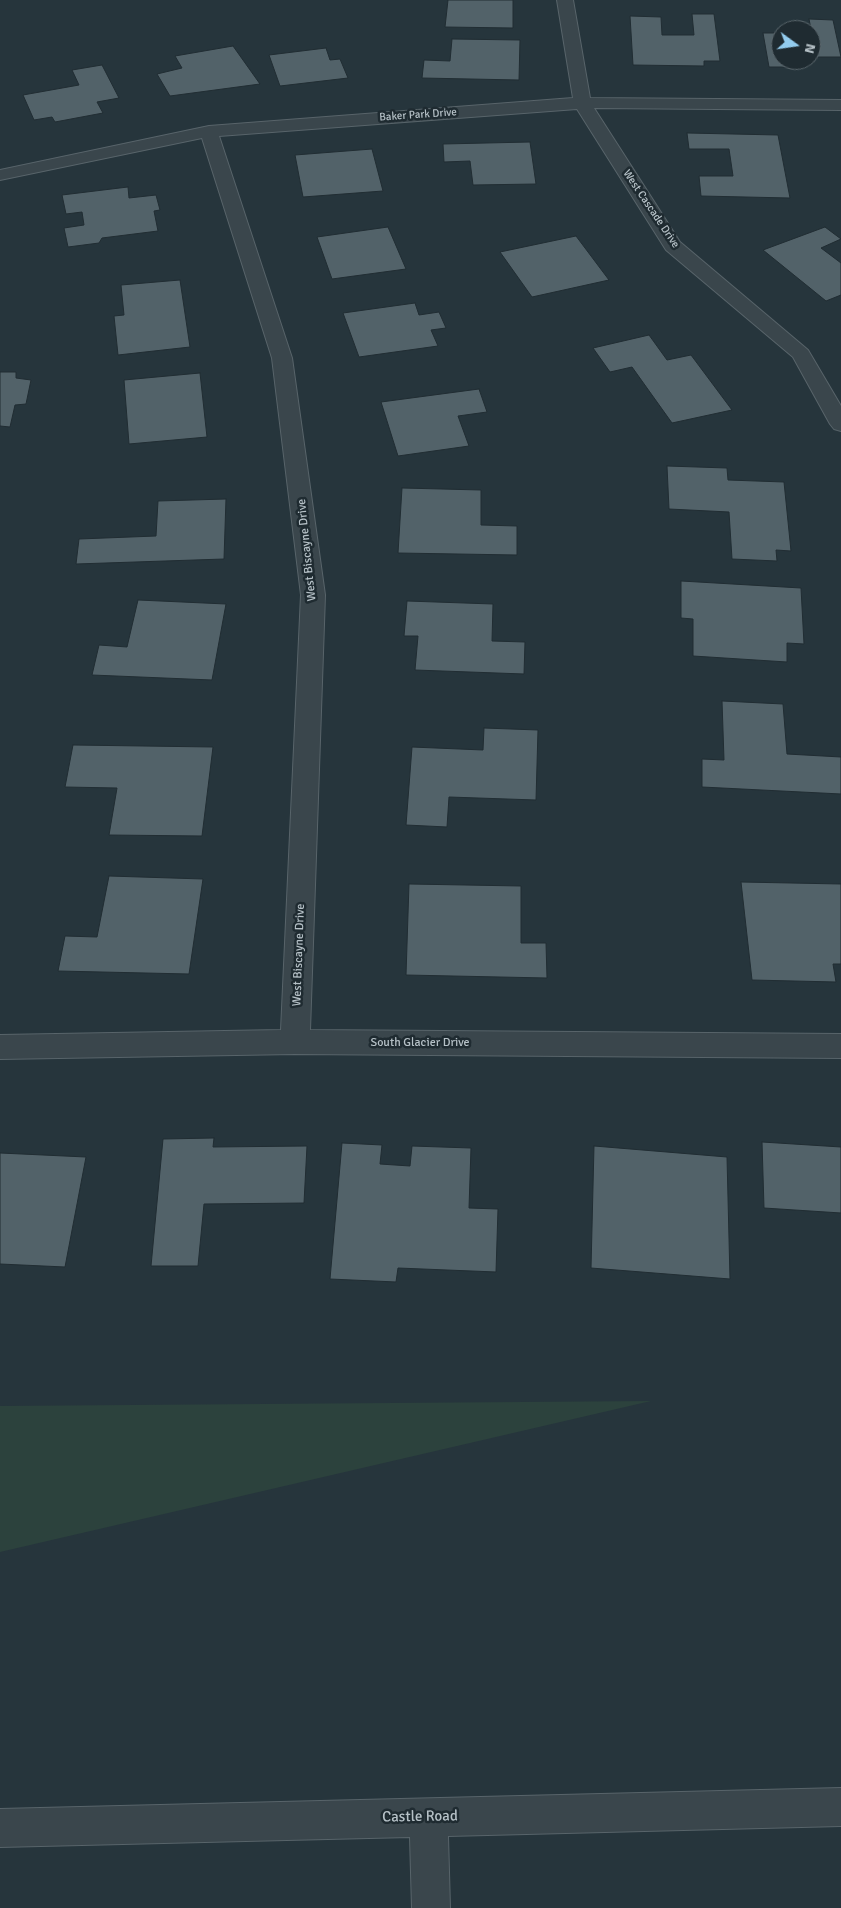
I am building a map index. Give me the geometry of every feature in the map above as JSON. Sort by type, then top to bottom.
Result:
[{"type":"street","name":"West Cascade Drive","points":[[565,0],[582,103],[673,246],[801,354],[841,424]]},
{"type":"street","name":"Baker Park Drive","points":[[0,175],[209,131],[582,103],[841,105]]},
{"type":"street","name":"West Biscayne Drive","points":[[209,131],[282,358],[314,595],[295,1042]]},
{"type":"street","name":"South Glacier Drive","points":[[0,1047],[295,1042],[841,1046]]},
{"type":"street","name":"Castle Road","points":[[0,1828],[841,1807]]},
{"type":"street","points":[[429,1817],[431,1908]]},
{"type":"green space","points":[[651,1401],[0,1552],[0,1406]]},
{"type":"building","points":[[448,0],[513,0],[513,28],[445,27]]},
{"type":"building","points":[[692,14],[714,14],[720,61],[704,61],[704,66],[633,65],[630,16],[661,17],[662,35],[694,35]]},
{"type":"building","points":[[809,19],[833,20],[841,57],[821,57],[821,20]]},
{"type":"building","points":[[763,33],[771,33],[771,67],[769,67]]},
{"type":"building","points":[[452,39],[520,40],[519,80],[422,78],[424,60],[450,61]]},
{"type":"building","points":[[233,46],[260,84],[170,96],[157,74],[182,68],[175,56]]},
{"type":"building","points":[[326,48],[330,60],[340,59],[348,78],[280,86],[269,55]]},
{"type":"building","points":[[102,65],[119,98],[97,102],[103,113],[55,122],[52,117],[34,120],[23,95],[79,85],[72,70]]},
{"type":"building","points":[[687,133],[778,135],[790,198],[701,196],[699,176],[733,176],[729,149],[689,149]]},
{"type":"building","points":[[530,142],[536,184],[473,185],[470,161],[444,162],[443,144]]},
{"type":"building","points":[[372,149],[383,191],[303,197],[295,155]]},
{"type":"building","points":[[128,187],[129,198],[156,195],[160,210],[154,211],[158,231],[102,238],[99,243],[68,247],[64,228],[84,225],[82,212],[66,214],[62,195]]},
{"type":"building","points":[[388,227],[406,269],[332,279],[317,237]]},
{"type":"building","points":[[825,227],[841,239],[821,248],[841,263],[841,295],[826,301],[763,250]]},
{"type":"building","points":[[576,236],[609,280],[532,297],[500,252]]},
{"type":"building","points":[[180,280],[190,347],[118,355],[114,316],[124,315],[121,285]]},
{"type":"building","points":[[415,303],[419,315],[439,312],[446,328],[431,330],[438,346],[359,357],[343,313]]},
{"type":"building","points":[[649,335],[667,360],[691,355],[732,410],[672,423],[632,367],[610,372],[593,348]]},
{"type":"building","points":[[0,372],[16,372],[16,378],[31,380],[26,404],[15,405],[10,427],[0,426]]},
{"type":"building","points":[[200,373],[207,437],[129,444],[124,380]]},
{"type":"building","points":[[479,389],[487,412],[458,416],[469,446],[398,456],[381,402]]},
{"type":"building","points":[[667,466],[727,468],[728,480],[784,482],[791,551],[776,550],[777,561],[732,559],[729,512],[669,509]]},
{"type":"building","points":[[402,488],[481,490],[481,525],[517,526],[517,555],[398,553]]},
{"type":"building","points":[[226,499],[224,559],[76,564],[79,539],[156,536],[158,501]]},
{"type":"building","points":[[681,581],[801,588],[804,644],[787,643],[787,662],[693,656],[693,619],[681,618]]},
{"type":"building","points":[[138,600],[226,604],[212,680],[92,675],[99,645],[127,647]]},
{"type":"building","points":[[407,601],[493,604],[492,641],[525,642],[524,674],[415,670],[418,636],[404,636]]},
{"type":"building","points":[[722,701],[783,704],[787,754],[841,757],[841,794],[702,787],[702,759],[724,760]]},
{"type":"building","points":[[484,728],[538,730],[536,800],[449,797],[447,827],[406,825],[412,747],[483,750]]},
{"type":"building","points":[[73,745],[213,747],[202,836],[109,835],[117,788],[65,787]]},
{"type":"building","points":[[109,876],[203,879],[189,974],[58,971],[65,936],[97,937]]},
{"type":"building","points":[[741,882],[841,884],[841,964],[833,964],[836,982],[752,980]]},
{"type":"building","points":[[409,884],[521,886],[521,943],[546,943],[547,978],[406,975]]},
{"type":"building","points":[[214,1138],[213,1147],[307,1146],[304,1203],[204,1204],[198,1266],[151,1266],[163,1139]]},
{"type":"building","points":[[762,1142],[841,1147],[841,1213],[764,1208]]},
{"type":"building","points":[[342,1143],[382,1145],[380,1164],[410,1166],[412,1146],[471,1148],[469,1208],[498,1209],[496,1272],[398,1268],[396,1282],[330,1279]]},
{"type":"building","points":[[594,1146],[727,1157],[730,1279],[591,1268]]},
{"type":"building","points":[[0,1153],[86,1157],[65,1267],[0,1264]]}]
